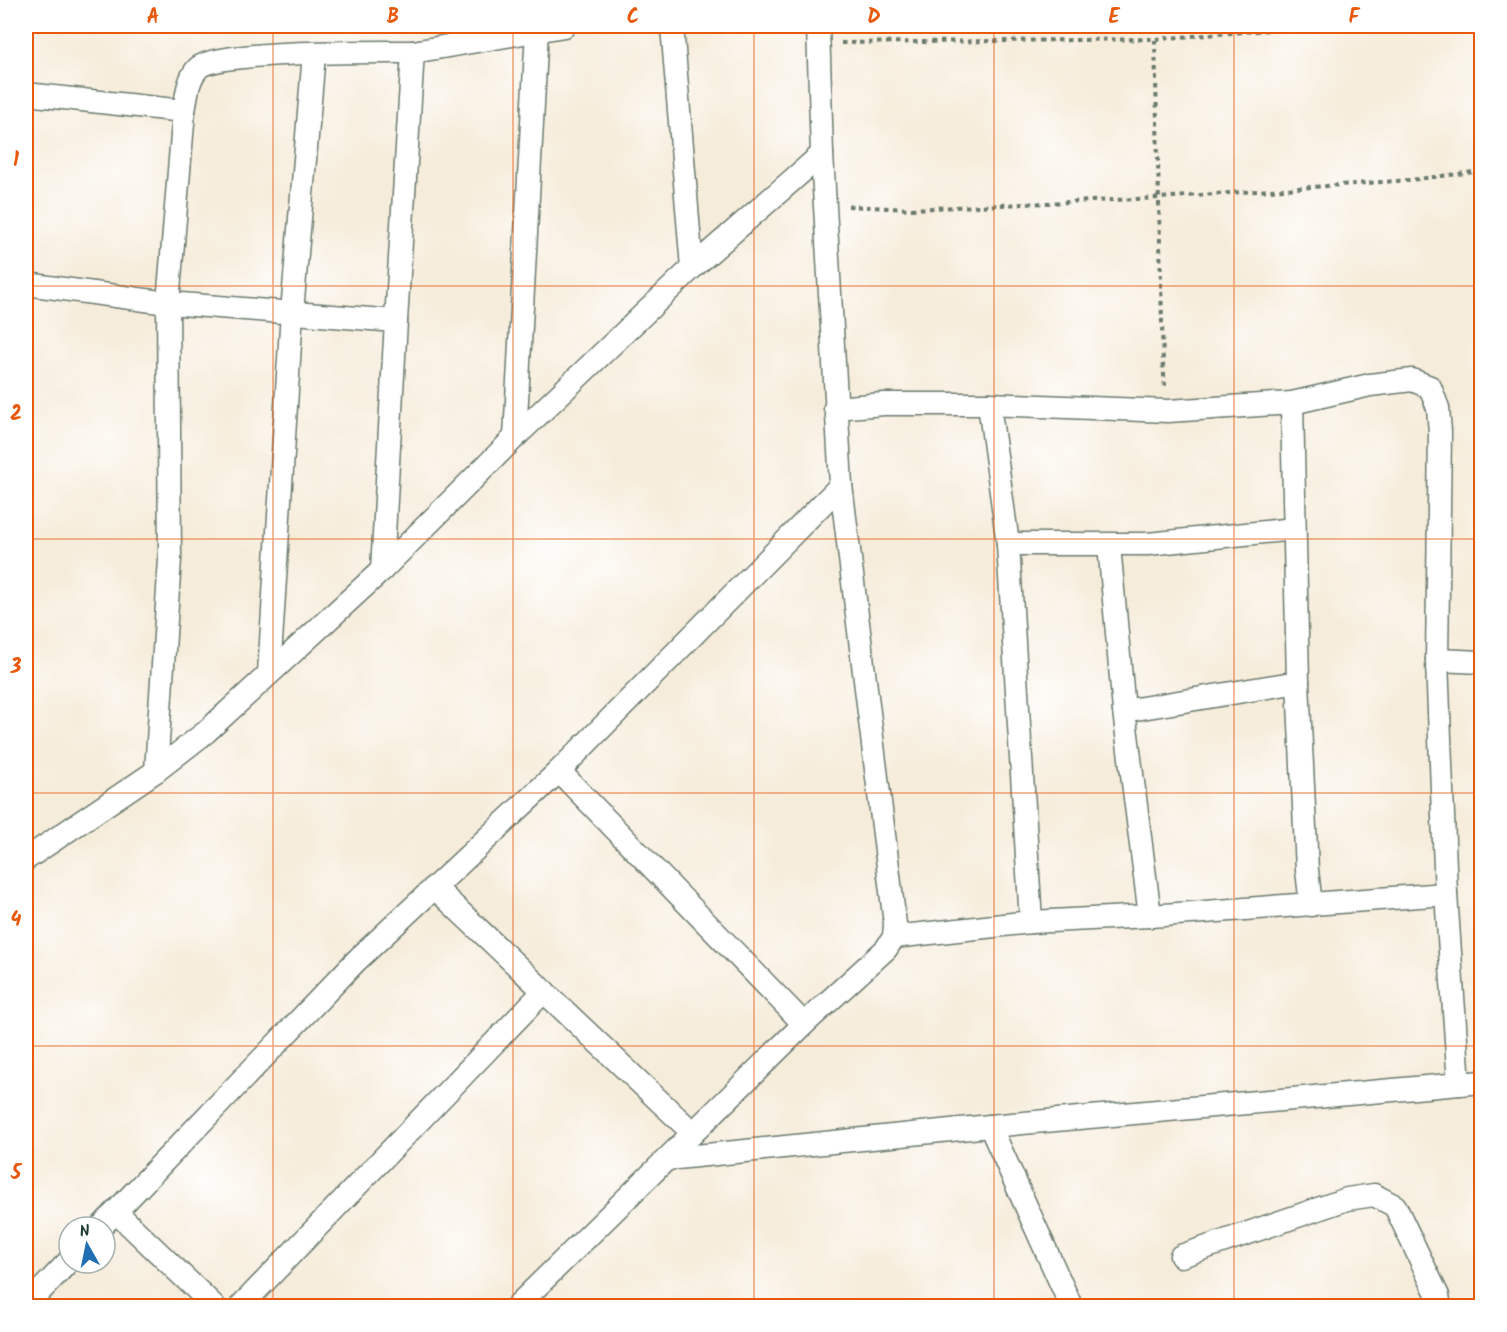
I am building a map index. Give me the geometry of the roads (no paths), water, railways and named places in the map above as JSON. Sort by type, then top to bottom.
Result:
[{"type":"street","points":[[156,771],[170,559],[168,303],[184,111],[190,80],[200,66],[224,58],[413,52],[564,26]]},
{"type":"street","points":[[672,26],[692,268]]},
{"type":"street","points":[[515,437],[537,30]]},
{"type":"street","points":[[517,1306],[804,1024],[886,949],[894,938],[895,924],[841,486],[824,206],[818,34]]},
{"type":"street","points":[[382,570],[413,52]]},
{"type":"street","points":[[269,673],[292,312],[314,54]]},
{"type":"street","points":[[26,94],[184,111]]},
{"type":"street","points":[[26,859],[156,771],[206,732],[382,570],[515,437],[692,268],[822,154]]},
{"type":"street","points":[[26,284],[168,303],[396,321]]},
{"type":"street","points":[[835,408],[884,404],[989,404],[1168,411],[1292,403],[1380,384],[1412,380],[1430,387],[1438,408],[1440,432],[1437,660],[1446,894],[1459,1084]]},
{"type":"street","points":[[1292,403],[1298,682],[1307,870],[1311,905]]},
{"type":"street","points":[[989,404],[1008,544],[1031,922]]},
{"type":"street","points":[[113,1215],[356,961],[559,771],[841,486]]},
{"type":"street","points":[[1008,544],[1148,544],[1294,529]]},
{"type":"street","points":[[1109,545],[1124,711],[1150,916]]},
{"type":"street","points":[[1437,660],[1482,662]]},
{"type":"street","points":[[1124,711],[1298,682]]},
{"type":"street","points":[[559,771],[804,1024]]},
{"type":"street","points":[[434,887],[693,1133]]},
{"type":"street","points":[[894,938],[1031,922],[1150,916],[1446,894]]},
{"type":"street","points":[[241,1306],[544,991]]},
{"type":"street","points":[[667,1159],[990,1126],[1482,1082]]},
{"type":"street","points":[[990,1126],[1071,1306]]},
{"type":"street","points":[[1181,1256],[1347,1199],[1374,1196],[1395,1206],[1438,1296],[1440,1306]]},
{"type":"street","points":[[117,1226],[214,1306]]},
{"type":"street","points":[[26,1306],[57,1274]]}]
